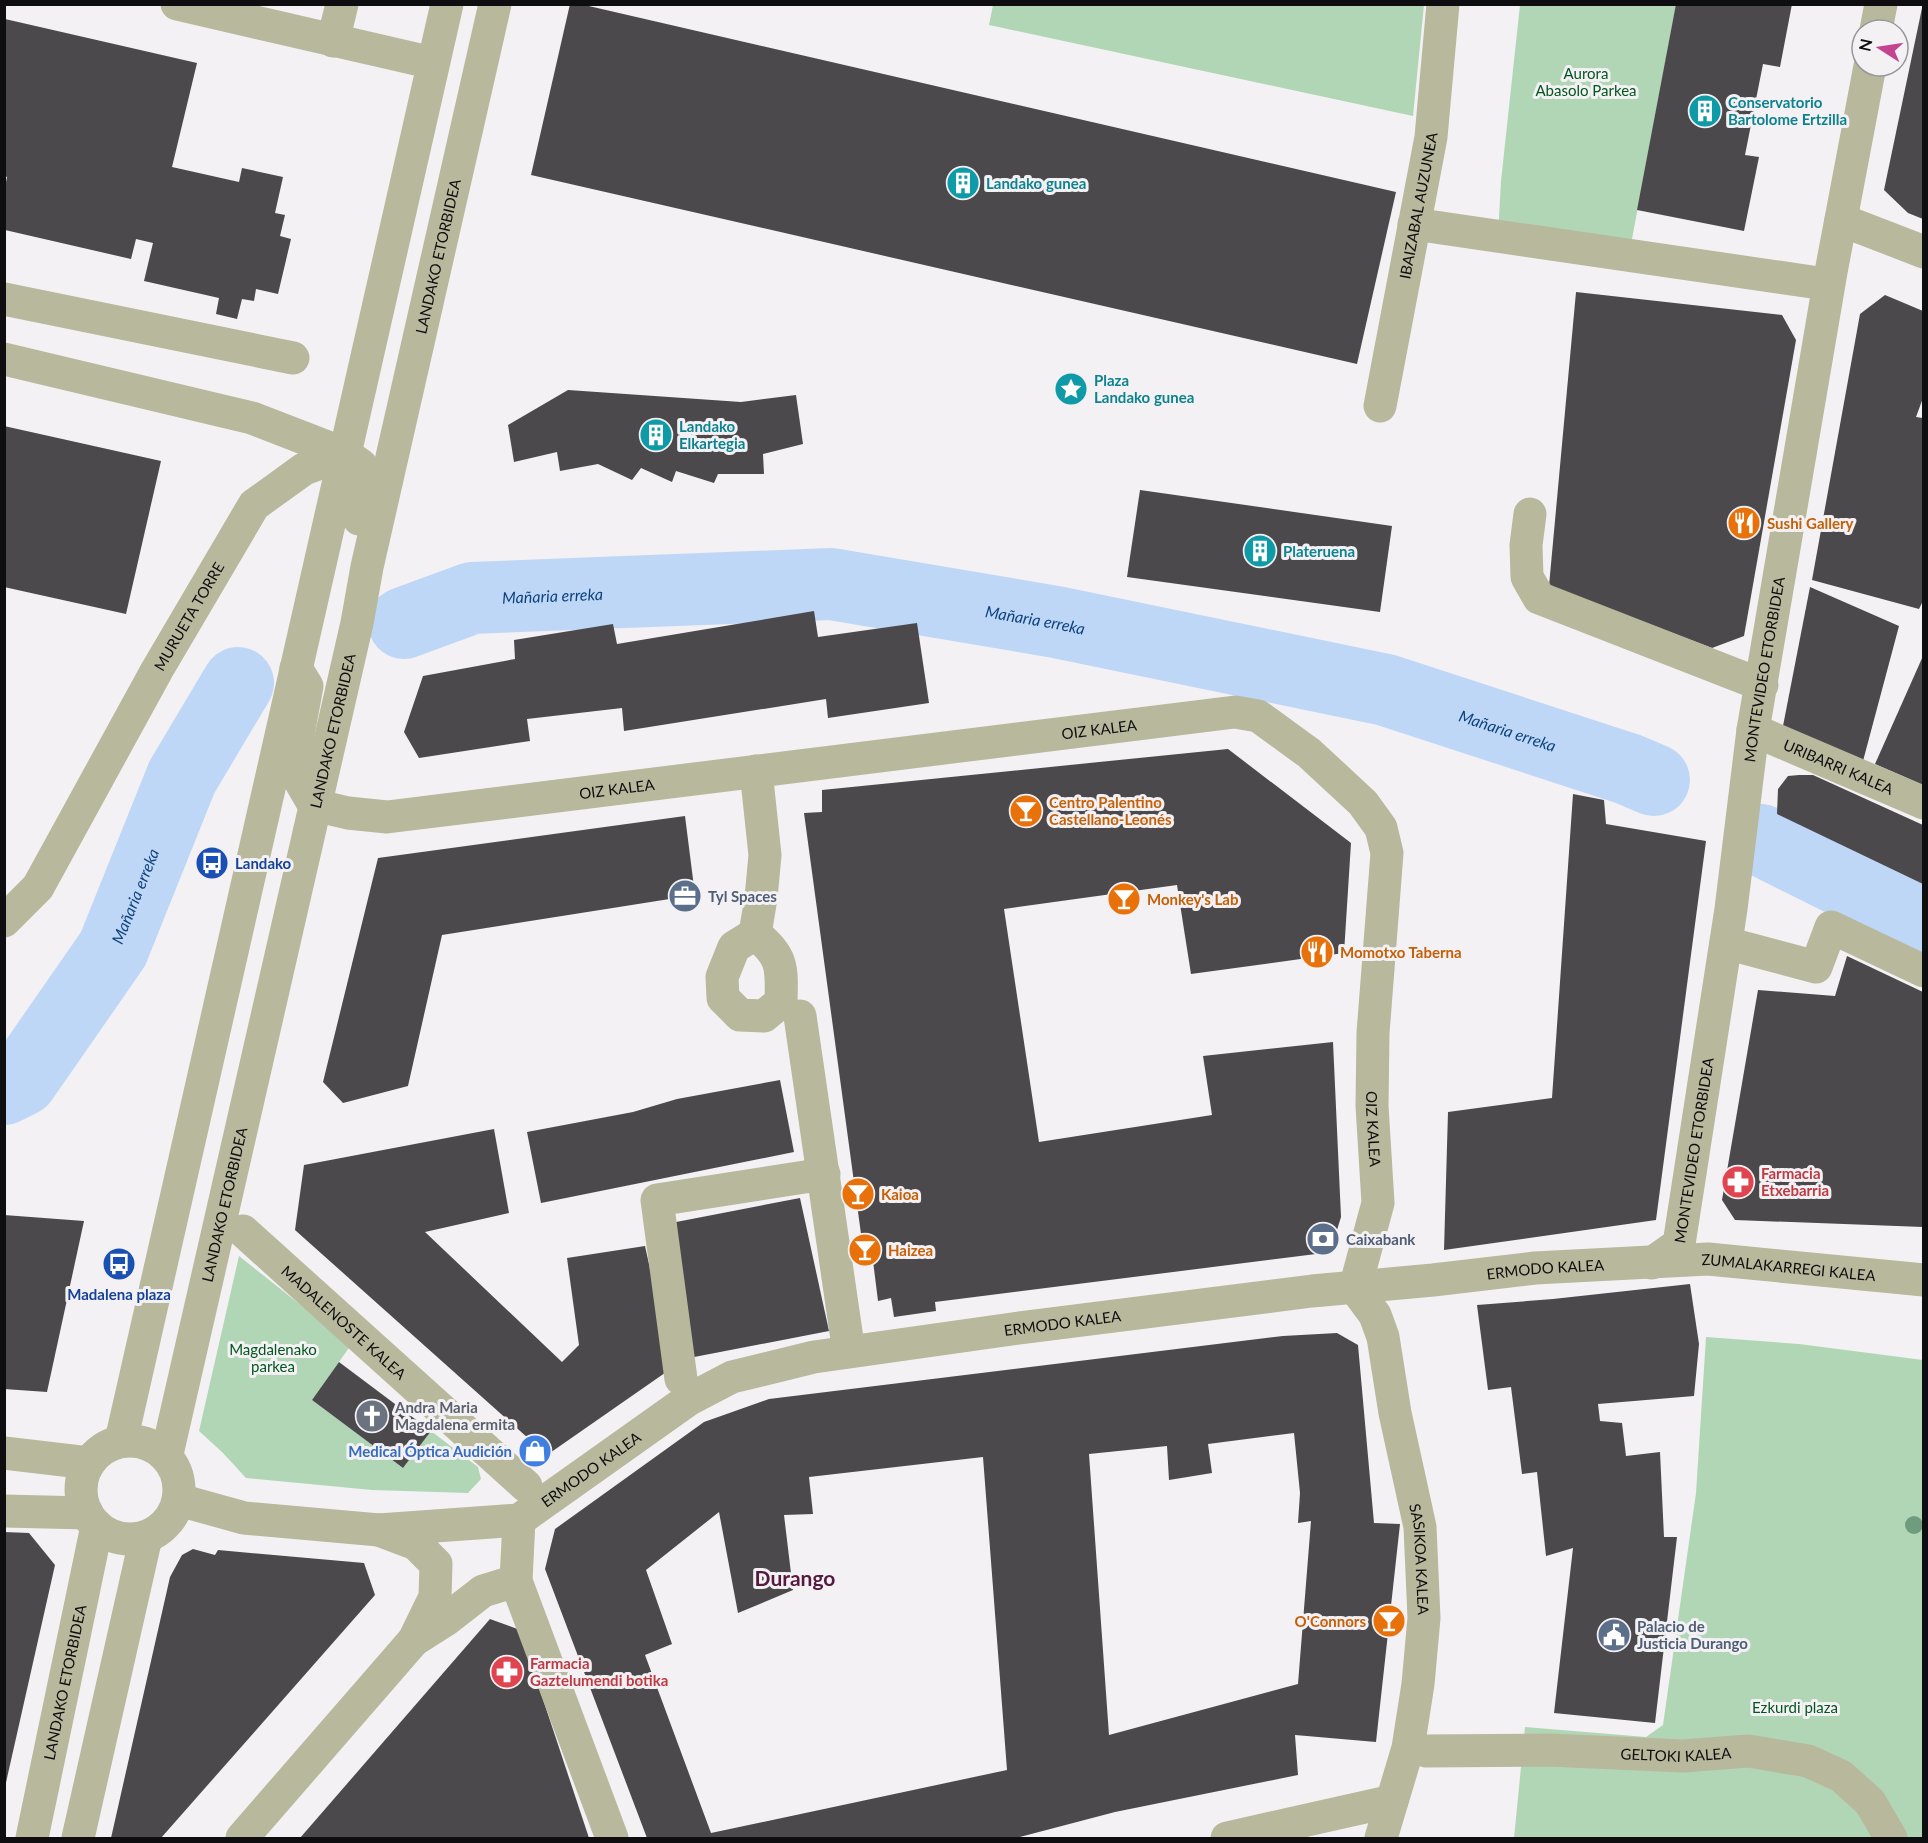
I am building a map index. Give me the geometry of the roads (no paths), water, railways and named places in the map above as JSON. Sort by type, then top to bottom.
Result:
[{"type":"street","points":[[177,4],[433,63]]},
{"type":"street","points":[[333,41],[342,4]]},
{"type":"street","points":[[121,1442],[447,4]]},
{"type":"street","name":"LANDAKO ETORBIDEA","points":[[167,1454],[357,623],[367,567],[495,4]]},
{"type":"street","name":"IBAIZABAL AUZUNEA","points":[[1380,406],[1433,128],[1443,4]]},
{"type":"street","name":"MONTEVIDEO ETORBIDEA","points":[[1652,1263],[1679,1244],[1726,943],[1754,730],[1841,220],[1868,78]]},
{"type":"street","points":[[1841,220],[1923,252]]},
{"type":"street","points":[[1414,224],[1812,282]]},
{"type":"street","points":[[4,299],[293,358]]},
{"type":"street","points":[[4,359],[252,418],[345,454],[361,465],[366,478],[357,530],[367,567]]},
{"type":"street","name":"MURUETA TORRE","points":[[4,921],[38,887],[157,670],[254,506],[304,469],[345,454]]},
{"type":"street","points":[[1530,514],[1526,545],[1527,578],[1539,598],[1762,685]]},
{"type":"street","points":[[296,668],[307,686],[292,767],[314,805]]},
{"type":"street","name":"OIZ KALEA","points":[[314,805],[348,813],[387,817],[1235,712],[1258,716],[1309,753],[1364,803],[1381,828],[1387,853],[1373,1033],[1372,1106],[1378,1203],[1355,1288]]},
{"type":"street","name":"URIBARRI KALEA","points":[[1754,730],[1923,803]]},
{"type":"street","points":[[754,933],[761,898],[765,855],[756,771]]},
{"type":"street","points":[[1726,943],[1816,967],[1831,927],[1923,971]]},
{"type":"street","points":[[800,1016],[847,1339]]},
{"type":"street","points":[[681,1379],[657,1200],[824,1174]]},
{"type":"street","name":"MADALENOSTE KALEA","points":[[243,1231],[526,1486]]},
{"type":"street","name":"ZUMALAKARREGI KALEA","points":[[1652,1263],[1708,1259],[1730,1260],[1923,1280]]},
{"type":"street","name":"ERMODO KALEA","points":[[519,1520],[688,1400],[732,1377],[814,1357],[1300,1292],[1535,1268],[1652,1263]]},
{"type":"street","name":"SASIKOA KALEA","points":[[1355,1288],[1375,1315],[1383,1337],[1395,1413],[1420,1527],[1424,1618],[1418,1684],[1408,1748],[1381,1839]]},
{"type":"street","points":[[136,1441],[167,1454],[179,1483],[178,1500],[172,1516],[161,1529],[146,1537],[129,1539],[112,1536],[92,1520],[81,1497],[82,1479],[89,1463],[97,1453],[121,1442],[136,1441]]},
{"type":"street","points":[[4,1453],[89,1463]]},
{"type":"street","points":[[178,1500],[244,1518],[379,1530],[519,1520],[516,1581],[612,1839]]},
{"type":"street","points":[[4,1511],[92,1520]]},
{"type":"street","name":"LANDAKO ETORBIDEA","points":[[32,1839],[92,1520]]},
{"type":"street","points":[[242,1839],[414,1640],[435,1597],[436,1564],[416,1544],[379,1530]]},
{"type":"street","points":[[78,1839],[146,1537]]},
{"type":"street","points":[[414,1640],[447,1619],[483,1591],[516,1581]]},
{"type":"street","name":"GELTOKI KALEA","points":[[1426,1751],[1550,1750],[1683,1756],[1748,1751],[1808,1761],[1841,1776],[1870,1802],[1885,1835]]},
{"type":"street","points":[[1227,1839],[1392,1801]]},
{"type":"waterway","name":"Mañaria erreka","points":[[404,623],[472,598],[831,584],[1056,622],[1386,690],[1628,769],[1654,780]]},
{"type":"waterway","name":"Mañaria erreka","points":[[4,1089],[22,1080],[113,949],[182,777],[238,683]]},
{"type":"waterway","name":"Mañaria erreka","points":[[1761,840],[1924,921]]},
{"type":"place","name":"Conservatorio Bartolome Ertzilla","points":[[1705,111]]},
{"type":"place","name":"Landako gunea","points":[[963,183]]},
{"type":"place","name":"Plaza Landako gunea","points":[[1071,389]]},
{"type":"place","name":"Landako Elkartegia","points":[[656,435]]},
{"type":"place","name":"Sushi Gallery","points":[[1744,523]]},
{"type":"place","name":"Plateruena","points":[[1260,551]]},
{"type":"place","name":"Centro Palentino Castellano-Leonés","points":[[1026,811]]},
{"type":"place","name":"Landako","points":[[212,863]]},
{"type":"place","name":"Tyl Spaces","points":[[685,896]]},
{"type":"place","name":"Monkey's Lab","points":[[1124,899]]},
{"type":"place","name":"Momotxo Taberna","points":[[1317,952]]},
{"type":"place","name":"Farmacia Etxebarria","points":[[1738,1182]]},
{"type":"place","name":"Kaioa","points":[[858,1194]]},
{"type":"place","name":"Caixabank","points":[[1323,1239]]},
{"type":"place","name":"Haizea","points":[[865,1250]]},
{"type":"place","name":"Madalena plaza","points":[[119,1264]]},
{"type":"place","name":"Andra Maria Magdalena ermita","points":[[372,1416]]},
{"type":"place","name":"Medical Óptica Audición","points":[[535,1451]]},
{"type":"place","name":"O'Connors","points":[[1389,1621]]},
{"type":"place","name":"Palacio de Justicia Durango","points":[[1614,1635]]},
{"type":"place","name":"Farmacia Gaztelumendi botika","points":[[507,1672]]},
{"type":"district","name":"Durango","points":[[795,1577]]},
{"type":"park label","name":"Aurora Abasolo Parkea","points":[[1586,82]]},
{"type":"park label","name":"Magdalenako parkea","points":[[273,1358]]},
{"type":"park label","name":"Ezkurdi plaza","points":[[1795,1707]]}]
